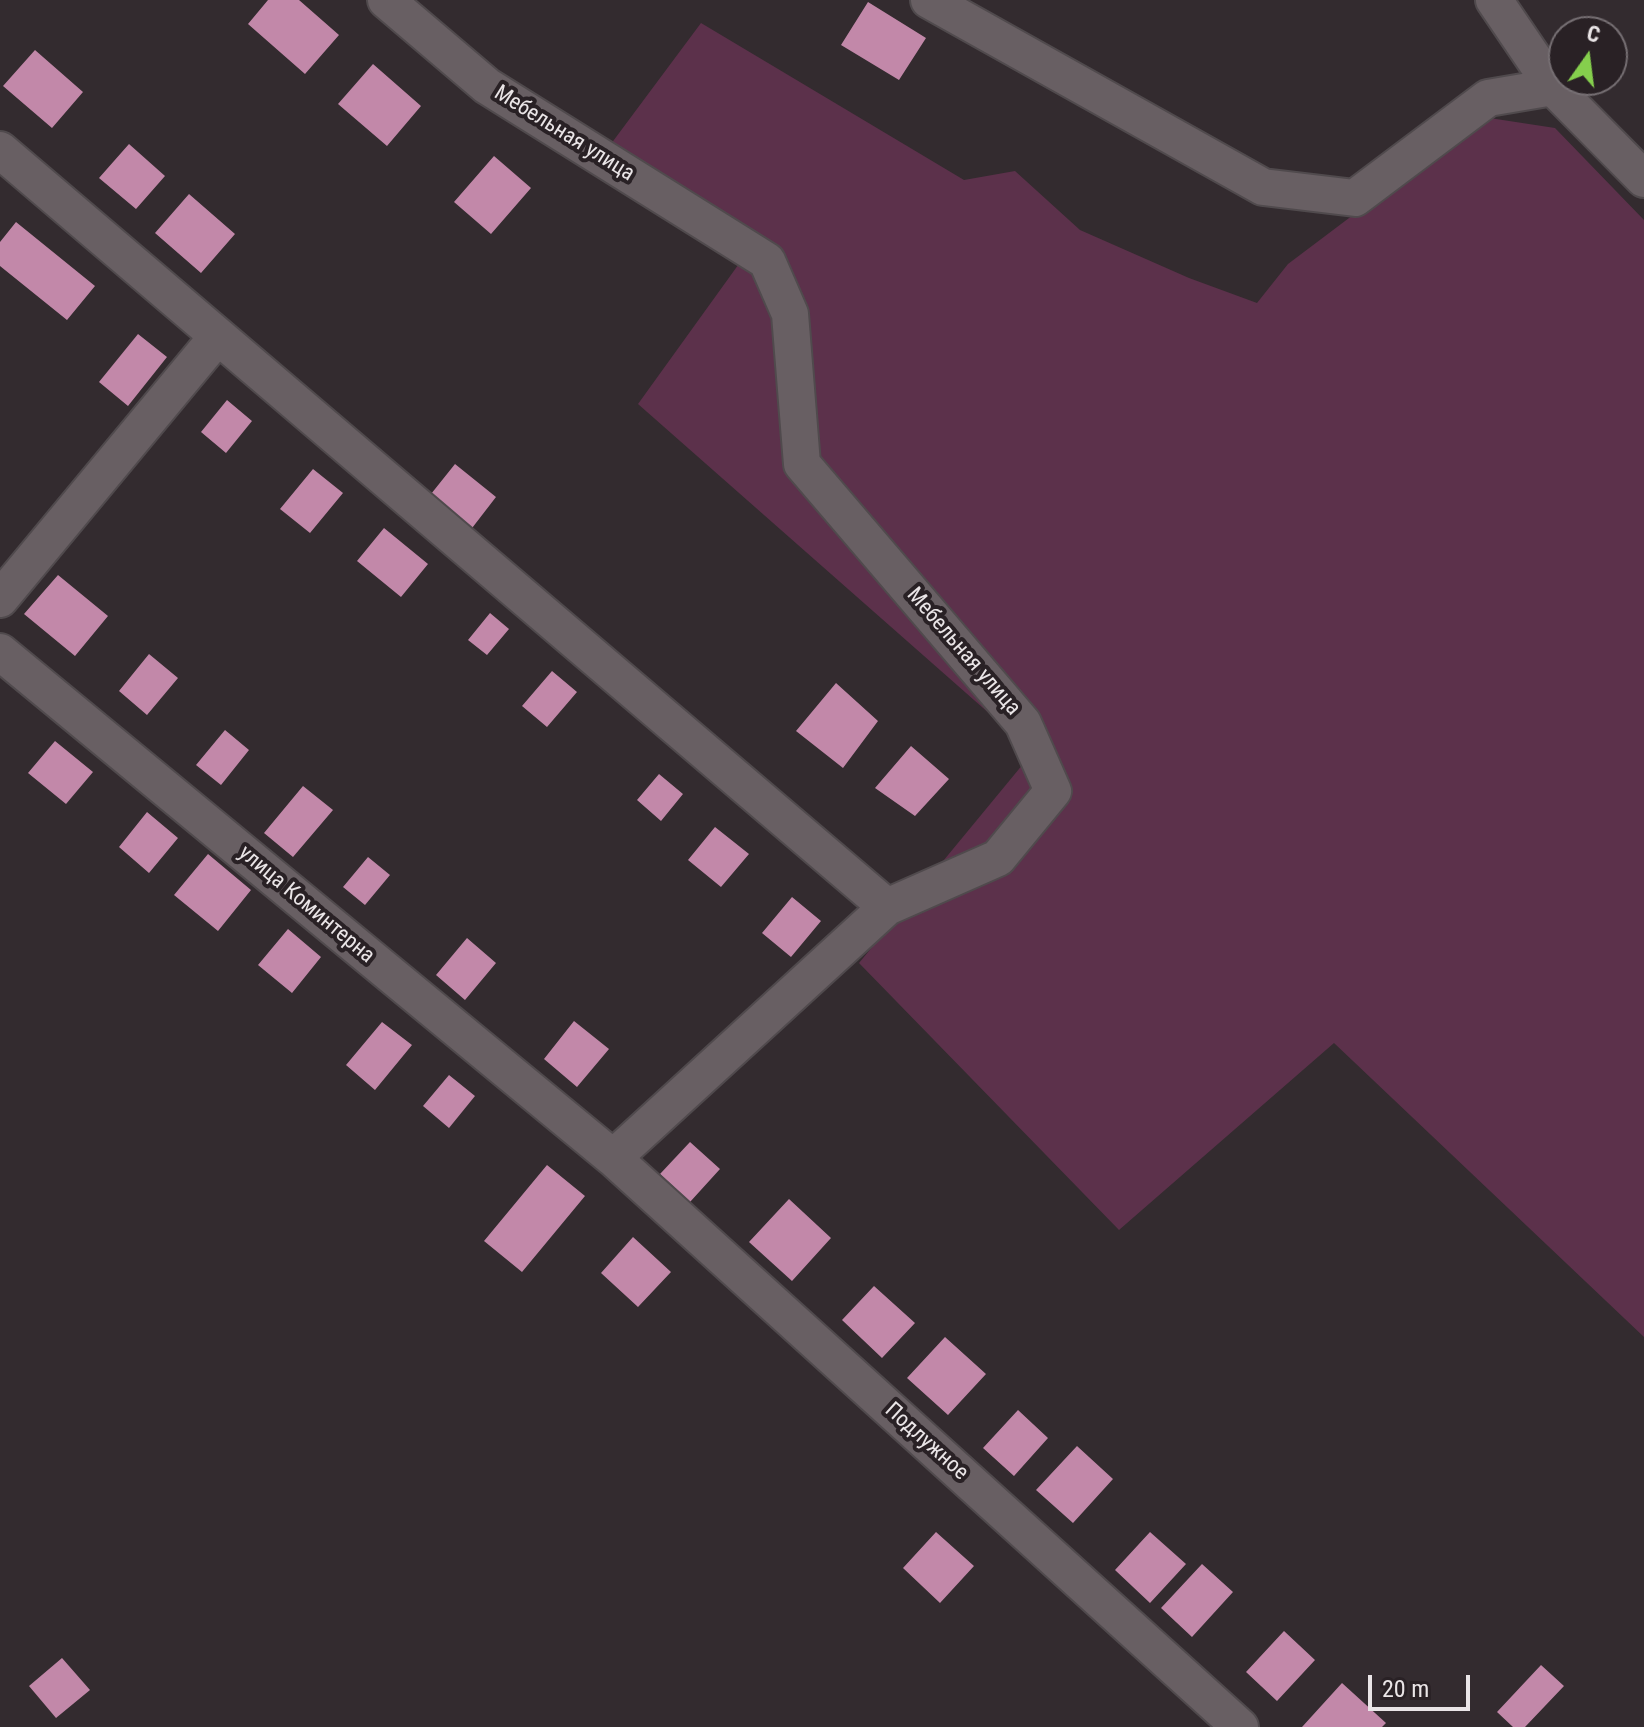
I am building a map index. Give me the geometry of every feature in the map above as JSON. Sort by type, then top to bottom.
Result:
[{"type":"street","name":"Мебельная улица","points":[[386,0],[487,86],[767,261],[790,314],[802,464],[1023,723],[1053,791],[998,858],[887,907]]},
{"type":"street","points":[[929,0],[1263,187],[1355,198],[1488,98],[1548,88]]},
{"type":"street","points":[[1494,0],[1548,80]]},
{"type":"street","points":[[1562,96],[1644,179]]},
{"type":"street","points":[[0,150],[887,907],[613,1158]]},
{"type":"street","points":[[0,599],[218,336]]},
{"type":"street","name":"улица Коминтерна","points":[[0,652],[613,1158]]},
{"type":"street","name":"Подлужное","points":[[613,1158],[1240,1727]]},
{"type":"shaded area","points":[[701,23],[964,180],[1015,171],[1080,230],[1189,278],[1257,303],[1288,264],[1483,117],[1555,128],[1644,220],[1644,1337],[1334,1043],[1119,1230],[859,963],[1033,752],[638,404],[741,261],[599,160]]},
{"type":"building","points":[[268,0],[299,0],[339,35],[305,74],[248,24]]},
{"type":"building","points":[[868,2],[926,38],[899,80],[841,45]]},
{"type":"building","points":[[35,50],[83,92],[52,128],[3,86]]},
{"type":"building","points":[[373,64],[421,106],[387,146],[338,104]]},
{"type":"building","points":[[129,144],[165,176],[136,209],[99,178]]},
{"type":"building","points":[[494,156],[531,188],[491,234],[454,202]]},
{"type":"building","points":[[189,194],[235,234],[201,273],[155,233]]},
{"type":"building","points":[[16,222],[95,286],[67,320],[0,266],[0,242]]},
{"type":"building","points":[[138,334],[167,357],[128,406],[99,382]]},
{"type":"building","points":[[227,400],[252,421],[226,453],[201,432]]},
{"type":"building","points":[[455,464],[496,497],[469,532],[427,499]]},
{"type":"building","points":[[313,469],[343,493],[310,533],[280,509]]},
{"type":"building","points":[[384,528],[428,564],[401,597],[357,561]]},
{"type":"building","points":[[58,575],[108,616],[75,656],[24,614]]},
{"type":"building","points":[[490,613],[509,629],[487,655],[468,640]]},
{"type":"building","points":[[149,654],[178,678],[147,715],[119,691]]},
{"type":"building","points":[[552,671],[577,692],[547,727],[522,706]]},
{"type":"building","points":[[836,683],[878,721],[843,768],[796,731]]},
{"type":"building","points":[[225,730],[249,750],[221,785],[196,765]]},
{"type":"building","points":[[55,741],[93,772],[66,804],[28,773]]},
{"type":"building","points":[[911,746],[949,779],[915,816],[875,788]]},
{"type":"building","points":[[659,774],[683,794],[661,821],[637,800]]},
{"type":"building","points":[[303,786],[333,810],[293,857],[264,833]]},
{"type":"building","points":[[147,812],[178,838],[149,873],[119,847]]},
{"type":"building","points":[[715,827],[749,854],[721,887],[688,860]]},
{"type":"building","points":[[208,854],[251,890],[218,931],[174,895]]},
{"type":"building","points":[[368,857],[390,875],[365,905],[343,887]]},
{"type":"building","points":[[792,897],[821,921],[791,957],[762,933]]},
{"type":"building","points":[[288,929],[321,957],[292,993],[258,965]]},
{"type":"building","points":[[467,938],[496,963],[465,1000],[436,975]]},
{"type":"building","points":[[574,1021],[609,1049],[577,1087],[544,1059]]},
{"type":"building","points":[[382,1022],[412,1045],[375,1090],[346,1065]]},
{"type":"building","points":[[449,1075],[475,1096],[449,1128],[423,1106]]},
{"type":"building","points":[[690,1142],[720,1169],[690,1202],[660,1174]]},
{"type":"building","points":[[547,1165],[585,1196],[522,1272],[484,1241]]},
{"type":"building","points":[[789,1199],[831,1238],[792,1281],[749,1242]]},
{"type":"building","points":[[633,1237],[671,1272],[638,1307],[601,1273]]},
{"type":"building","points":[[874,1286],[915,1323],[882,1358],[842,1320]]},
{"type":"building","points":[[945,1337],[986,1374],[948,1415],[907,1378]]},
{"type":"building","points":[[1018,1410],[1048,1438],[1014,1476],[983,1448]]},
{"type":"building","points":[[1077,1446],[1113,1479],[1073,1523],[1036,1490]]},
{"type":"building","points":[[936,1532],[974,1566],[940,1603],[903,1568]]},
{"type":"building","points":[[1150,1532],[1186,1564],[1150,1603],[1115,1570]]},
{"type":"building","points":[[1202,1564],[1233,1592],[1192,1637],[1161,1608]]},
{"type":"building","points":[[1284,1631],[1315,1660],[1277,1701],[1246,1672]]},
{"type":"building","points":[[62,1658],[90,1690],[56,1718],[29,1686]]},
{"type":"building","points":[[1541,1665],[1564,1686],[1525,1727],[1513,1727],[1497,1712]]},
{"type":"building","points":[[1342,1683],[1386,1723],[1382,1727],[1302,1727]]}]
